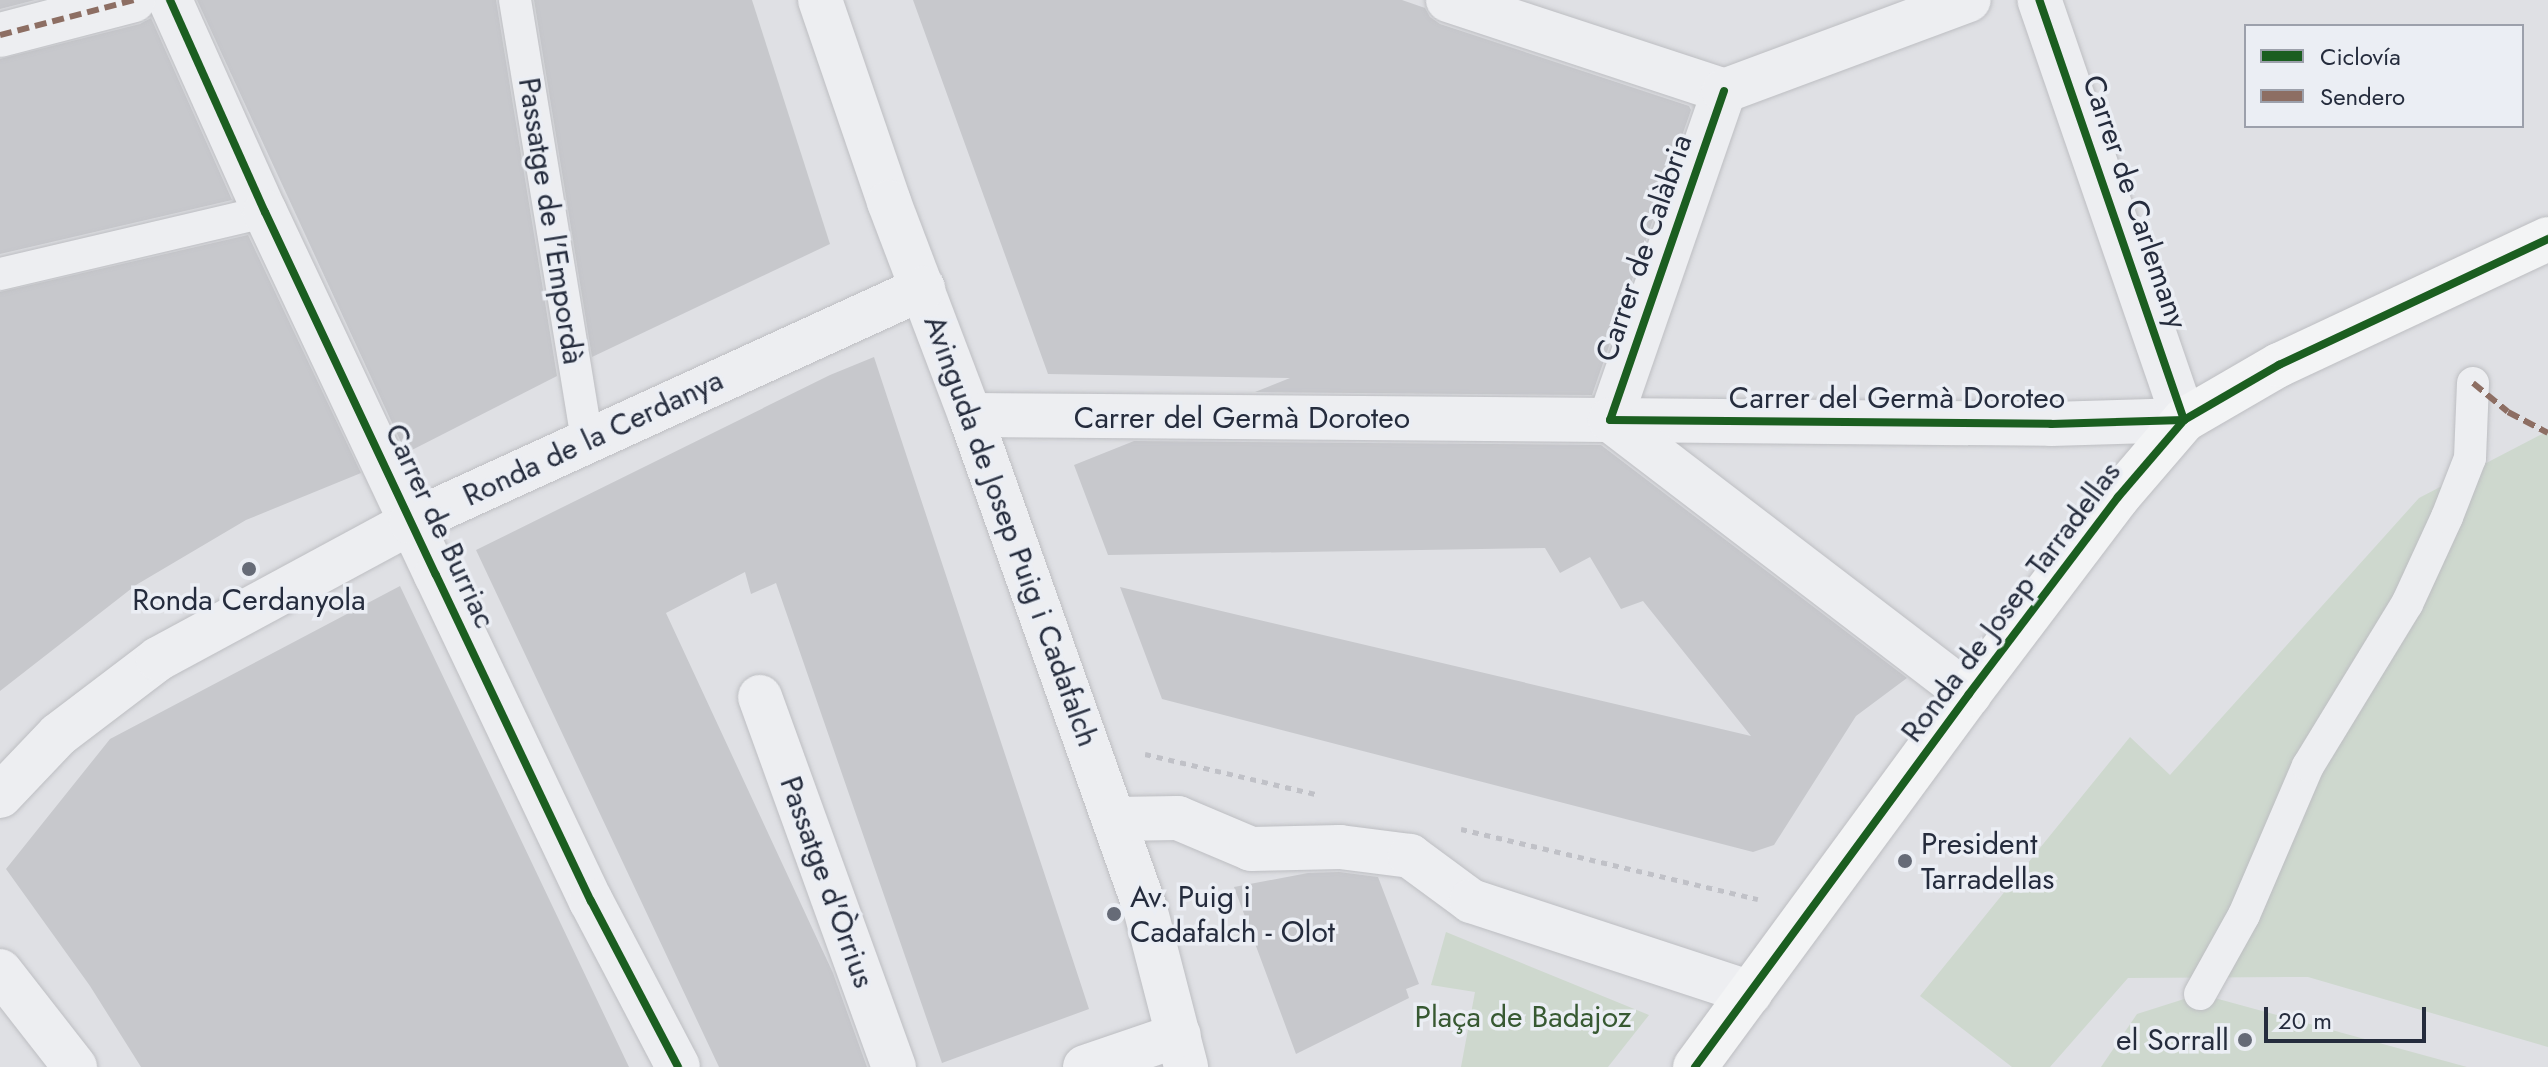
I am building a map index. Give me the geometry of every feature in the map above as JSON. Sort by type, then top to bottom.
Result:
[{"type":"street","points":[[0,35],[134,0]]},
{"type":"street","name":"Carrer de Burriac","points":[[170,0],[265,212],[591,901],[678,1067]]},
{"type":"street","name":"Avinguda de Josep Puig i Cadafalch","points":[[820,0],[889,202],[970,415],[1145,908],[1183,1051]]},
{"type":"street","points":[[1448,0],[1724,91],[1969,0]]},
{"type":"street","name":"Carrer de Carlemany","points":[[2039,0],[2184,420]]},
{"type":"street","name":"Carrer de Calàbria","points":[[1610,420],[1724,91]]},
{"type":"street","name":"Ronda de Josep Tarradellas","points":[[1695,1067],[1969,694],[2118,497],[2184,420],[2279,365],[2548,239]]},
{"type":"street","name":"Ronda de la Cerdanya","points":[[0,796],[58,735],[158,659],[411,522],[923,288]]},
{"type":"street","name":"Carrer del Germà Doroteo","points":[[970,415],[2051,424],[2184,420]]},
{"type":"street","points":[[1610,420],[1969,694]]},
{"type":"street","name":"Passatge d'Òrrius","points":[[760,697],[894,1067]]},
{"type":"street","points":[[1114,819],[1178,818],[1251,849],[1340,847],[1410,856],[1471,901],[1750,993]]},
{"type":"street","points":[[0,971],[75,1067]]},
{"type":"street","points":[[1085,1067],[1183,1051]]},
{"type":"lane","name":"Passatge de l'Empordà","points":[[515,0],[587,442]]},
{"type":"lane","points":[[0,274],[265,212]]},
{"type":"lane","points":[[2200,994],[2244,915],[2308,766],[2407,604],[2447,517],[2470,458],[2473,383]]},
{"type":"green space","points":[[2548,431],[2548,1047],[2308,977],[2128,978],[2050,1067],[2012,1067],[1920,996],[2130,737],[2170,775],[2419,498]]},
{"type":"green space","name":"Plaça de Badajoz","points":[[1446,932],[1649,1015],[1608,1067],[1461,1067],[1475,992],[1431,985]]},
{"type":"green space","name":"el Sorrall","points":[[2200,994],[2467,1067],[2101,1067],[2137,1014]]},
{"type":"building","points":[[0,0],[35,0],[0,9]]},
{"type":"building","points":[[197,0],[496,0],[557,376],[406,453]]},
{"type":"building","points":[[534,0],[752,0],[830,244],[592,357]]},
{"type":"building","points":[[913,0],[1402,0],[1425,8],[1430,17],[1440,24],[1689,106],[1691,110],[1592,395],[1255,392],[1290,378],[1048,374]]},
{"type":"building","points":[[151,18],[232,200],[0,254],[0,59],[140,24]]},
{"type":"building","points":[[248,235],[361,473],[246,520],[136,585],[0,691],[0,292]]},
{"type":"building","points":[[874,357],[1089,1009],[942,1063],[776,583],[751,594],[745,572],[666,613],[833,973],[867,1067],[719,1067],[476,550],[830,375]]},
{"type":"building","points":[[1134,441],[1601,445],[1907,678],[1856,716],[1774,845],[1753,852],[1162,699],[1120,587],[1751,736],[1643,601],[1621,609],[1590,557],[1560,573],[1545,548],[1108,555],[1074,465]]},
{"type":"building","points":[[400,586],[629,1067],[141,1067],[90,986],[6,869],[110,739]]},
{"type":"building","points":[[1339,872],[1378,877],[1419,984],[1406,989],[1409,998],[1296,1054],[1234,887],[1308,873]]},
{"type":"marked path","points":[[0,35],[134,0]]},
{"type":"marked path","points":[[2473,383],[2508,412],[2548,433]]},
{"type":"cycle path","points":[[170,0],[265,212],[591,901],[678,1067]]},
{"type":"cycle path","points":[[1724,91],[1610,420],[2051,424],[2184,420],[2039,0]]},
{"type":"cycle path","points":[[1695,1067],[1969,694],[2118,497],[2184,420],[2279,365],[2548,239]]},
{"type":"place","name":"Ronda Cerdanyola","points":[[249,569]]},
{"type":"place","name":"President Tarradellas","points":[[1905,861]]},
{"type":"place","name":"Av. Puig i Cadafalch - Olot","points":[[1114,914]]},
{"type":"place","name":"el Sorrall","points":[[2245,1040]]}]
